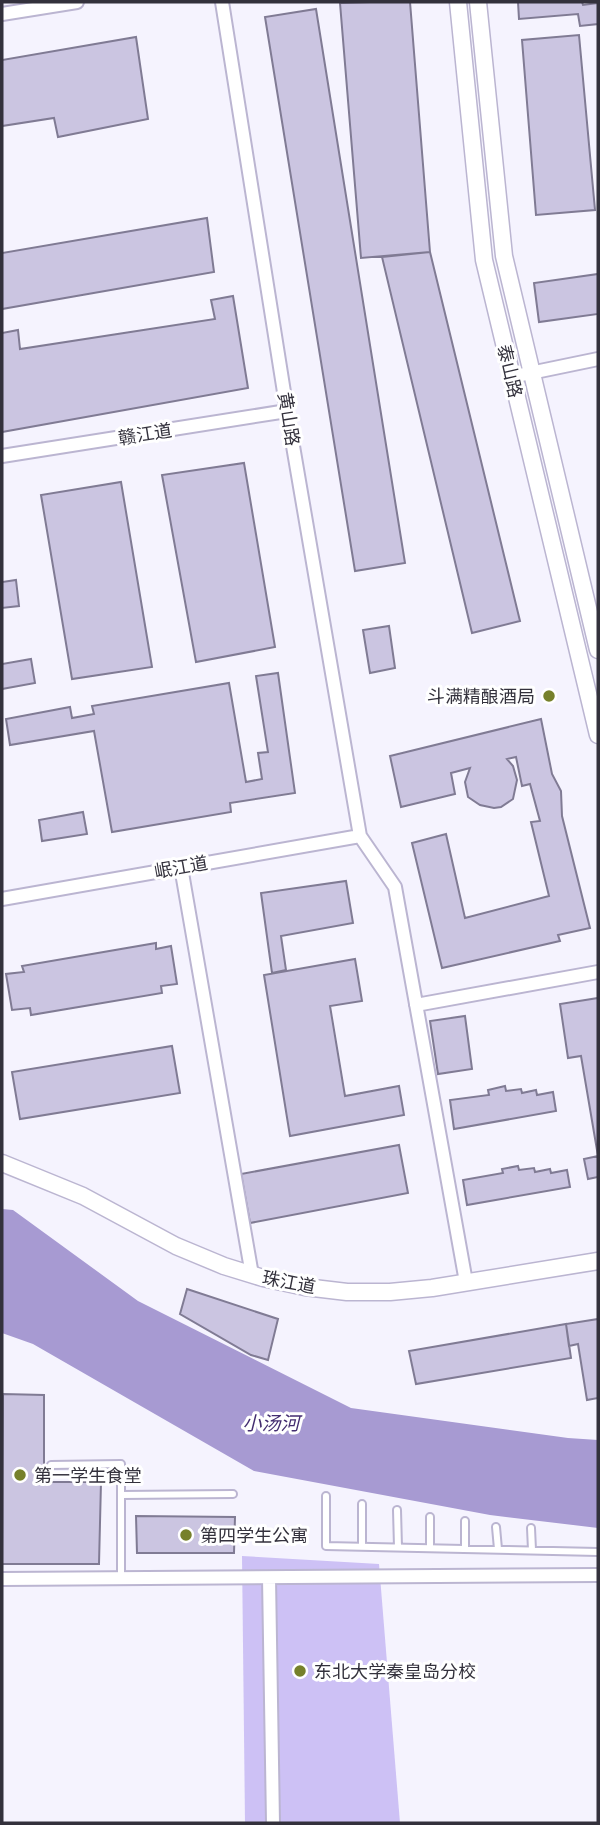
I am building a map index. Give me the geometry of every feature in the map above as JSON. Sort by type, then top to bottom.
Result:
[{"type":"street","points":[[2,14],[77,2]]},
{"type":"street","name":"黄山路","points":[[222,2],[287,411],[360,836]]},
{"type":"street","name":"泰山路","points":[[458,2],[484,260],[598,734]]},
{"type":"street","points":[[478,2],[504,256],[598,650]]},
{"type":"street","points":[[511,377],[598,359]]},
{"type":"street","name":"赣江道","points":[[2,456],[287,411]]},
{"type":"street","points":[[360,836],[395,887],[466,1282]]},
{"type":"street","name":"岷江道","points":[[2,898],[360,836]]},
{"type":"street","points":[[181,867],[252,1275]]},
{"type":"street","points":[[416,1005],[598,972]]},
{"type":"street","name":"珠江道","points":[[2,1163],[83,1196],[176,1246],[224,1266],[305,1287],[347,1292],[390,1292],[598,1261]]},
{"type":"street","points":[[2,1579],[598,1575]]},
{"type":"street","points":[[270,1578],[274,1823]]},
{"type":"lane","points":[[51,1465],[121,1464],[121,1577]]},
{"type":"lane","points":[[121,1496],[233,1494]]},
{"type":"lane","points":[[326,1496],[326,1546],[598,1552]]},
{"type":"lane","points":[[362,1504],[362,1547]]},
{"type":"lane","points":[[397,1510],[398,1547]]},
{"type":"lane","points":[[430,1517],[430,1548]]},
{"type":"lane","points":[[465,1521],[465,1549]]},
{"type":"lane","points":[[496,1527],[498,1549]]},
{"type":"lane","points":[[531,1528],[532,1550]]},
{"type":"shaded area","points":[[242,1556],[379,1564],[400,1823],[245,1823]]},
{"type":"water","name":"小汤河","points":[[2,1209],[13,1210],[138,1301],[351,1408],[598,1440],[598,1528],[490,1515],[254,1471],[33,1344],[2,1333]]},
{"type":"building","points":[[410,2],[430,252],[361,258],[340,3]]},
{"type":"building","points":[[518,2],[582,2],[583,5],[598,3],[598,24],[580,26],[578,14],[519,19]]},
{"type":"building","points":[[316,9],[405,563],[355,571],[265,17]]},
{"type":"building","points":[[579,35],[595,210],[536,215],[522,40]]},
{"type":"building","points":[[136,37],[148,119],[58,137],[54,118],[2,126],[2,60]]},
{"type":"building","points":[[207,218],[214,272],[2,309],[2,253]]},
{"type":"building","points":[[430,252],[520,621],[472,633],[382,257]]},
{"type":"building","points":[[598,274],[598,314],[539,322],[534,283]]},
{"type":"building","points":[[233,296],[248,388],[2,432],[2,333],[18,330],[20,349],[215,319],[211,300]]},
{"type":"building","points":[[244,463],[275,647],[196,662],[162,475]]},
{"type":"building","points":[[121,482],[152,667],[72,679],[41,495]]},
{"type":"building","points":[[16,580],[19,606],[2,608],[2,582]]},
{"type":"building","points":[[389,626],[395,668],[370,673],[363,630]]},
{"type":"building","points":[[31,659],[35,683],[2,689],[2,664]]},
{"type":"building","points":[[278,673],[295,793],[230,803],[231,812],[112,832],[94,731],[10,745],[6,719],[70,707],[72,718],[94,714],[92,706],[229,683],[246,782],[262,779],[258,753],[268,752],[256,676]]},
{"type":"building","points":[[541,719],[552,774],[561,791],[562,816],[590,928],[558,935],[560,941],[442,968],[412,843],[446,834],[465,918],[549,896],[531,822],[540,821],[530,784],[522,786],[516,757],[507,759],[513,766],[517,780],[513,799],[494,808],[480,805],[468,797],[465,782],[470,768],[451,773],[455,794],[401,807],[390,756]]},
{"type":"building","points":[[83,812],[87,834],[42,841],[39,820]]},
{"type":"building","points":[[346,881],[353,923],[281,936],[286,970],[272,973],[261,893]]},
{"type":"building","points":[[156,943],[156,949],[171,946],[177,984],[161,986],[162,993],[31,1015],[30,1008],[12,1010],[6,974],[24,972],[22,966]]},
{"type":"building","points":[[355,959],[362,1001],[330,1006],[345,1096],[399,1086],[404,1115],[290,1136],[264,975]]},
{"type":"building","points":[[598,998],[598,1156],[581,1056],[568,1058],[560,1004]]},
{"type":"building","points":[[465,1016],[472,1069],[438,1074],[430,1021]]},
{"type":"building","points":[[172,1046],[180,1093],[20,1119],[12,1072]]},
{"type":"building","points":[[505,1086],[506,1091],[521,1089],[522,1093],[536,1090],[537,1095],[553,1092],[556,1111],[454,1129],[450,1100],[489,1095],[488,1090]]},
{"type":"building","points":[[399,1145],[408,1193],[250,1223],[241,1174]]},
{"type":"building","points":[[598,1156],[598,1177],[588,1179],[584,1159]]},
{"type":"building","points":[[518,1166],[519,1170],[534,1168],[535,1172],[567,1170],[570,1187],[467,1205],[463,1180],[503,1173],[502,1169]]},
{"type":"building","points":[[187,1289],[278,1319],[268,1360],[251,1355],[180,1314]]},
{"type":"building","points":[[598,1319],[598,1398],[587,1400],[578,1344],[569,1346],[566,1324]]},
{"type":"building","points":[[566,1324],[571,1358],[416,1384],[409,1351]]},
{"type":"building","name":"第一学生食堂","points":[[3,1394],[44,1395],[44,1468],[37,1467],[38,1482],[101,1482],[99,1564],[2,1564]]},
{"type":"building","name":"第四学生公寓","points":[[136,1516],[235,1517],[234,1553],[137,1553]]},
{"type":"place","name":"斗满精酿酒局","points":[[549,696]]},
{"type":"place","name":"第一学生食堂","points":[[20,1475]]},
{"type":"place","name":"第四学生公寓","points":[[186,1535]]},
{"type":"place","name":"东北大学秦皇岛分校","points":[[300,1671]]}]
